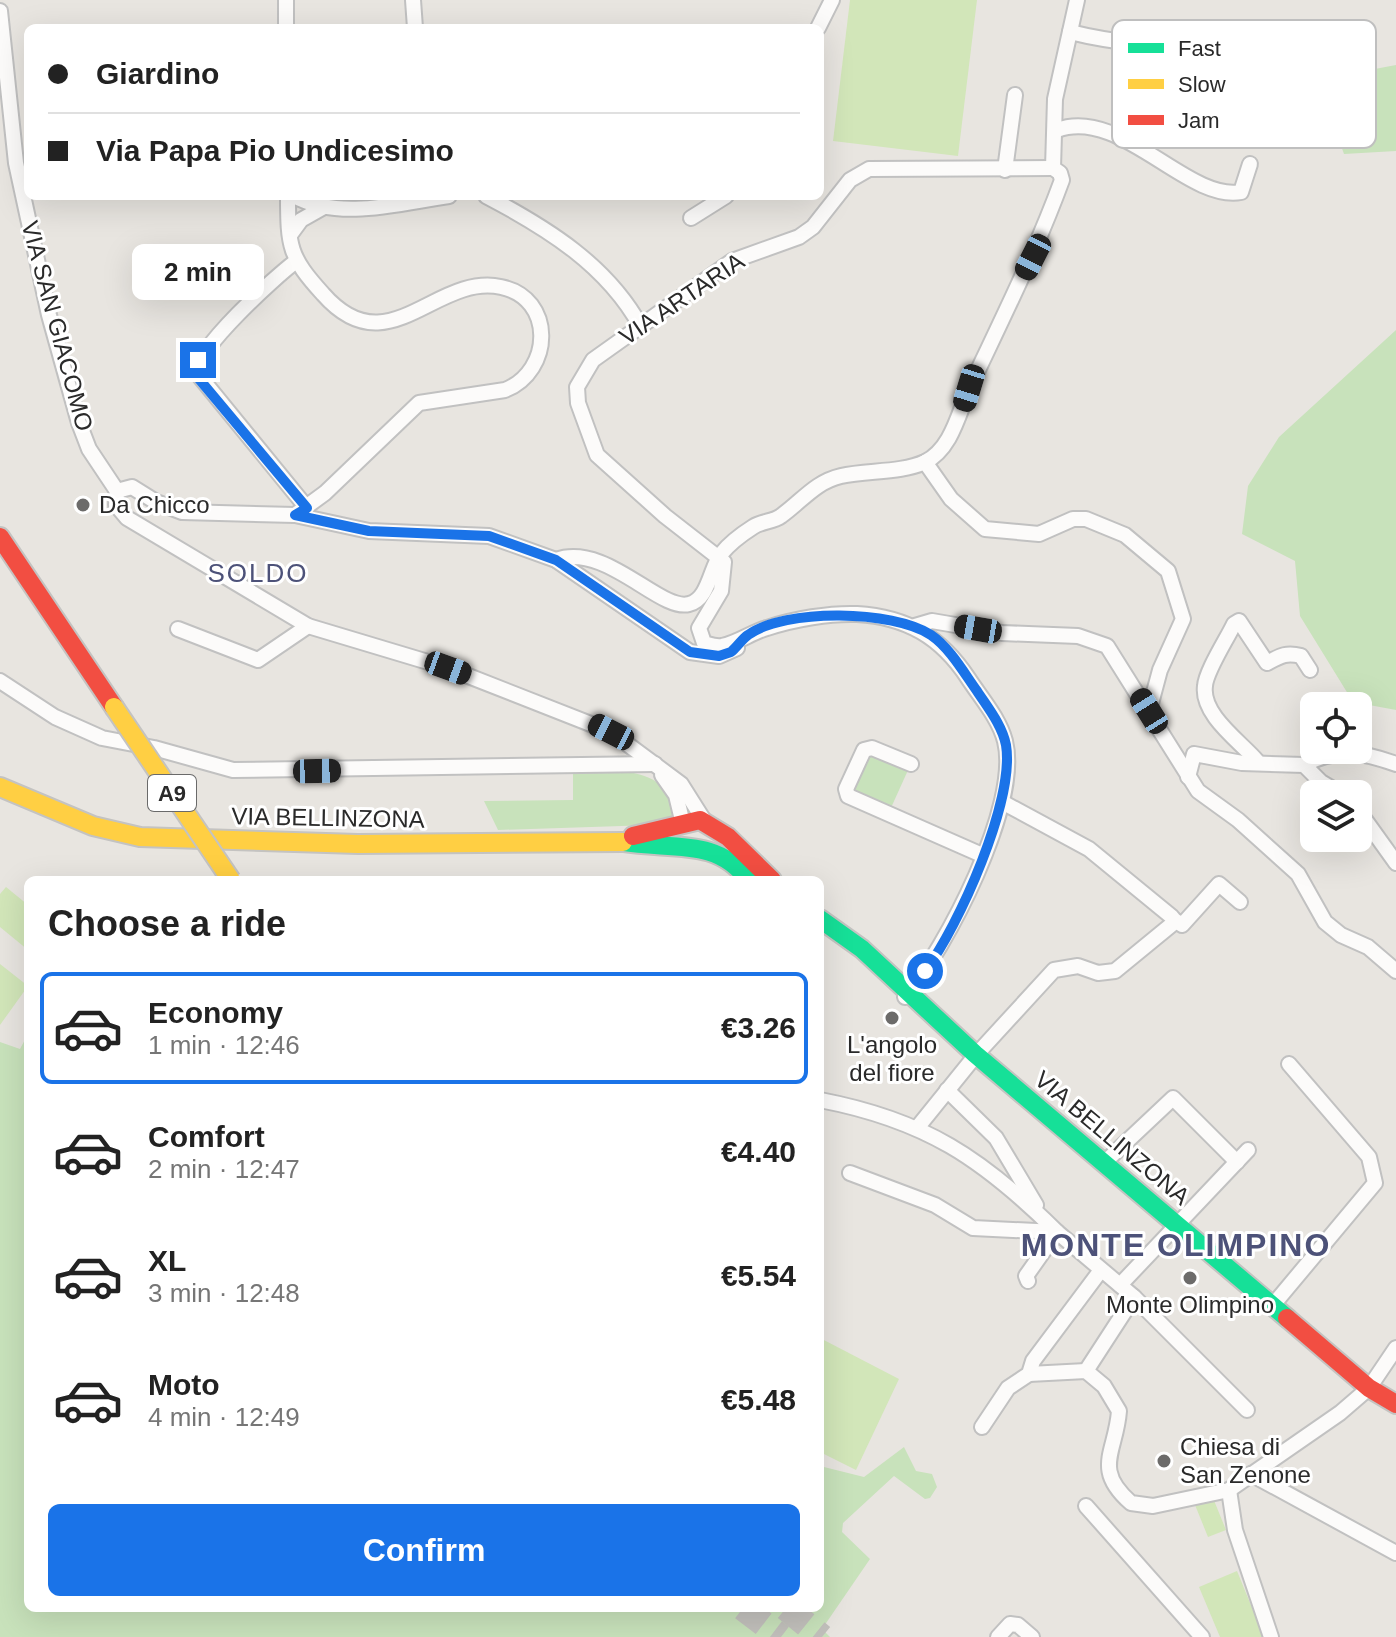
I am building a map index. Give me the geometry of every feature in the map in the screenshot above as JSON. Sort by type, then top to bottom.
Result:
[{"type":"main road","name":"A9","points":[[0,537],[228,876]]},
{"type":"main road","name":"A9","points":[[0,567],[207,876]]},
{"type":"main road","name":"VIA BELLINZONA","points":[[0,787],[93,826],[140,837],[358,844],[616,841],[694,820],[705,822]]},
{"type":"main road","points":[[705,822],[749,855],[768,876]]},
{"type":"main road","points":[[683,824],[684,840],[689,847]]},
{"type":"main road","name":"VIA BELLINZONA","points":[[616,841],[641,847],[689,847],[729,857],[745,876]]},
{"type":"main road","name":"VIA BELLINZONA","points":[[824,922],[849,938],[907,996]]},
{"type":"main road","name":"VIA BELLINZONA","points":[[824,941],[837,946],[907,996],[1369,1388],[1396,1404]]},
{"type":"street","points":[[286,0],[286,24]]},
{"type":"street","points":[[413,0],[415,24]]},
{"type":"street","points":[[820,24],[832,0]]},
{"type":"street","points":[[556,560],[579,555],[594,560],[685,605],[701,596],[719,556],[755,525],[778,518],[820,483],[925,462],[940,449],[960,419],[969,388],[1033,257],[1062,180],[1060,173],[1053,168],[1057,130],[1055,99],[1077,0]]},
{"type":"street","name":"VIA SAN GIACOMO","points":[[0,11],[16,163],[24,200]]},
{"type":"street","points":[[1070,32],[1112,40]]},
{"type":"street","points":[[1005,170],[1015,95]]},
{"type":"street","points":[[1057,130],[1071,126],[1098,128],[1112,135]]},
{"type":"street","points":[[1136,148],[1218,191],[1241,192],[1250,164]]},
{"type":"street","name":"VIA ARTARIA","points":[[719,556],[665,516],[597,455],[580,416],[577,387],[582,376],[606,350],[732,261],[799,237],[813,227],[859,173],[888,167],[1053,168]]},
{"type":"street","name":"VIA SAN GIACOMO","points":[[24,200],[49,315],[79,423],[89,449],[117,491],[114,501],[127,518],[308,626]]},
{"type":"street","points":[[288,200],[295,262],[332,304],[360,322],[390,320],[464,291],[490,286],[516,292],[526,300],[537,317],[541,338],[537,362],[518,385],[419,403],[301,511]]},
{"type":"street","points":[[305,200],[324,207],[366,208],[421,200]]},
{"type":"street","points":[[494,200],[520,214],[587,261],[615,286],[641,327]]},
{"type":"street","points":[[691,218],[720,200]]},
{"type":"street","points":[[290,235],[301,220],[324,207]]},
{"type":"street","points":[[295,262],[263,288],[205,352],[196,372],[301,511]]},
{"type":"street","points":[[925,462],[951,499],[985,529],[1039,534],[1073,519],[1086,519],[1125,535],[1168,571],[1183,619],[1152,691],[1149,711]]},
{"type":"street","points":[[117,491],[132,487],[182,512],[301,511],[369,531],[489,536],[556,560],[690,652],[719,656],[731,652],[747,635]]},
{"type":"street","points":[[719,556],[724,562],[724,582],[701,623],[699,633],[704,643],[715,646],[793,621],[854,614],[884,617],[915,626],[934,637],[960,666],[999,725],[1008,769],[1002,802],[937,955],[907,996]]},
{"type":"street","points":[[915,626],[932,621],[1002,633],[1078,636],[1099,641],[1119,663],[1198,791],[1238,820],[1298,874],[1325,922],[1341,935],[1368,947],[1396,971]]},
{"type":"street","points":[[1257,761],[1219,722],[1207,700],[1204,686],[1234,624],[1239,621],[1267,663],[1285,653],[1293,654],[1301,656],[1310,670]]},
{"type":"street","points":[[178,629],[258,660],[308,626],[448,668],[597,724],[634,746],[681,784],[705,822]]},
{"type":"street","points":[[0,681],[55,717],[102,738],[154,748],[233,770],[655,764]]},
{"type":"street","points":[[911,764],[872,748],[864,750],[846,789],[848,796],[982,855]]},
{"type":"street","points":[[1372,748],[1396,754]]},
{"type":"street","points":[[1188,777],[1194,754],[1242,763],[1300,759]]},
{"type":"street","points":[[1372,757],[1396,764]]},
{"type":"street","points":[[655,764],[676,795],[683,824]]},
{"type":"street","points":[[1002,802],[1089,849],[1172,917]]},
{"type":"street","points":[[1372,830],[1396,863]]},
{"type":"street","points":[[917,1128],[976,1055],[1054,970],[1078,966],[1098,973],[1115,971],[1176,921],[1182,925],[1219,884],[1240,902]]},
{"type":"street","points":[[1273,1305],[1375,1183],[1369,1157],[1289,1064]]},
{"type":"street","points":[[947,1090],[996,1138],[1044,1219]]},
{"type":"street","points":[[1105,1162],[1173,1098],[1237,1162]]},
{"type":"street","points":[[824,1101],[858,1107],[917,1128],[957,1147],[1134,1297],[1247,1410]]},
{"type":"street","points":[[1120,1285],[1248,1150]]},
{"type":"street","points":[[850,1173],[935,1205],[973,1228],[1057,1232]]},
{"type":"street","points":[[1028,1281],[1026,1276],[1057,1232]]},
{"type":"street","points":[[1029,1374],[1033,1361],[1101,1270]]},
{"type":"street","points":[[1086,1371],[1134,1297]]},
{"type":"street","points":[[982,1427],[1008,1388],[1029,1374],[1086,1371],[1116,1401],[1118,1421],[1109,1445],[1109,1471],[1114,1484],[1131,1503],[1153,1506],[1229,1490],[1340,1413],[1369,1388],[1396,1348]]},
{"type":"street","points":[[1251,1474],[1396,1553]]},
{"type":"street","points":[[1229,1490],[1235,1530],[1271,1637]]},
{"type":"street","points":[[1086,1506],[1202,1637]]},
{"type":"street","points":[[998,1637],[1010,1624],[1018,1625],[1032,1637]]},
{"type":"green space","points":[[850,0],[977,0],[958,156],[833,141]]},
{"type":"green space","points":[[1396,65],[1396,151],[1344,154],[1342,148],[1376,148],[1376,69]]},
{"type":"green space","points":[[1396,330],[1396,710],[1372,706],[1372,692],[1347,692],[1300,616],[1295,561],[1242,534],[1248,486],[1279,437]]},
{"type":"green space","points":[[874,753],[909,768],[890,810],[852,794],[851,788],[867,755]]},
{"type":"green space","points":[[573,772],[640,774],[657,782],[669,796],[674,816],[652,825],[498,830],[484,801],[573,800]]},
{"type":"green space","points":[[6,887],[24,902],[24,947],[0,927],[0,894]]},
{"type":"green space","points":[[0,964],[24,983],[24,992],[0,1025]]},
{"type":"green space","points":[[0,1042],[20,1049],[24,1042],[24,1612],[824,1612],[824,1467],[864,1477],[904,1447],[916,1471],[932,1474],[937,1487],[930,1498],[925,1499],[894,1476],[843,1523],[842,1532],[870,1559],[822,1629],[830,1637],[0,1637]]},
{"type":"green space","points":[[824,1340],[899,1379],[856,1470],[824,1454]]},
{"type":"green space","points":[[1213,1498],[1226,1530],[1208,1537],[1195,1505]]},
{"type":"green space","points":[[1237,1571],[1264,1637],[1220,1637],[1199,1587]]},
{"type":"tunnel","points":[[748,1612],[781,1637]]},
{"type":"tunnel","points":[[791,1612],[822,1637]]},
{"type":"traffic: fast","points":[[623,842],[707,851],[736,866],[745,876]]},
{"type":"traffic: fast","points":[[824,922],[862,949],[975,1054],[1287,1318]]},
{"type":"traffic: slow","points":[[114,707],[228,876]]},
{"type":"traffic: slow","points":[[0,787],[93,826],[140,837],[358,844],[623,842]]},
{"type":"traffic: jam","points":[[0,537],[114,707]]},
{"type":"traffic: jam","points":[[633,836],[700,820],[728,837],[768,876]]},
{"type":"traffic: jam","points":[[1287,1318],[1369,1388],[1396,1404]]},
{"type":"place","name":"Da Chicco","points":[[83,505]]},
{"type":"place","name":"L'angolo del fiore","points":[[892,1018]]},
{"type":"place","name":"Monte Olimpino","points":[[1190,1278]]},
{"type":"place","name":"Chiesa di San Zenone","points":[[1164,1461]]},
{"type":"district","name":"SOLDO","points":[[258,573]]},
{"type":"district","name":"MONTE OLIMPINO","points":[[1176,1245]]},
{"type":"route","points":[[198,360],[196,372],[199,379],[307,508],[295,515],[369,531],[489,536],[556,560],[690,652],[704,656],[731,652],[747,635],[768,627],[854,614],[903,622],[934,637],[960,666],[999,725],[1008,769],[1002,802],[959,913],[925,971]]}]
